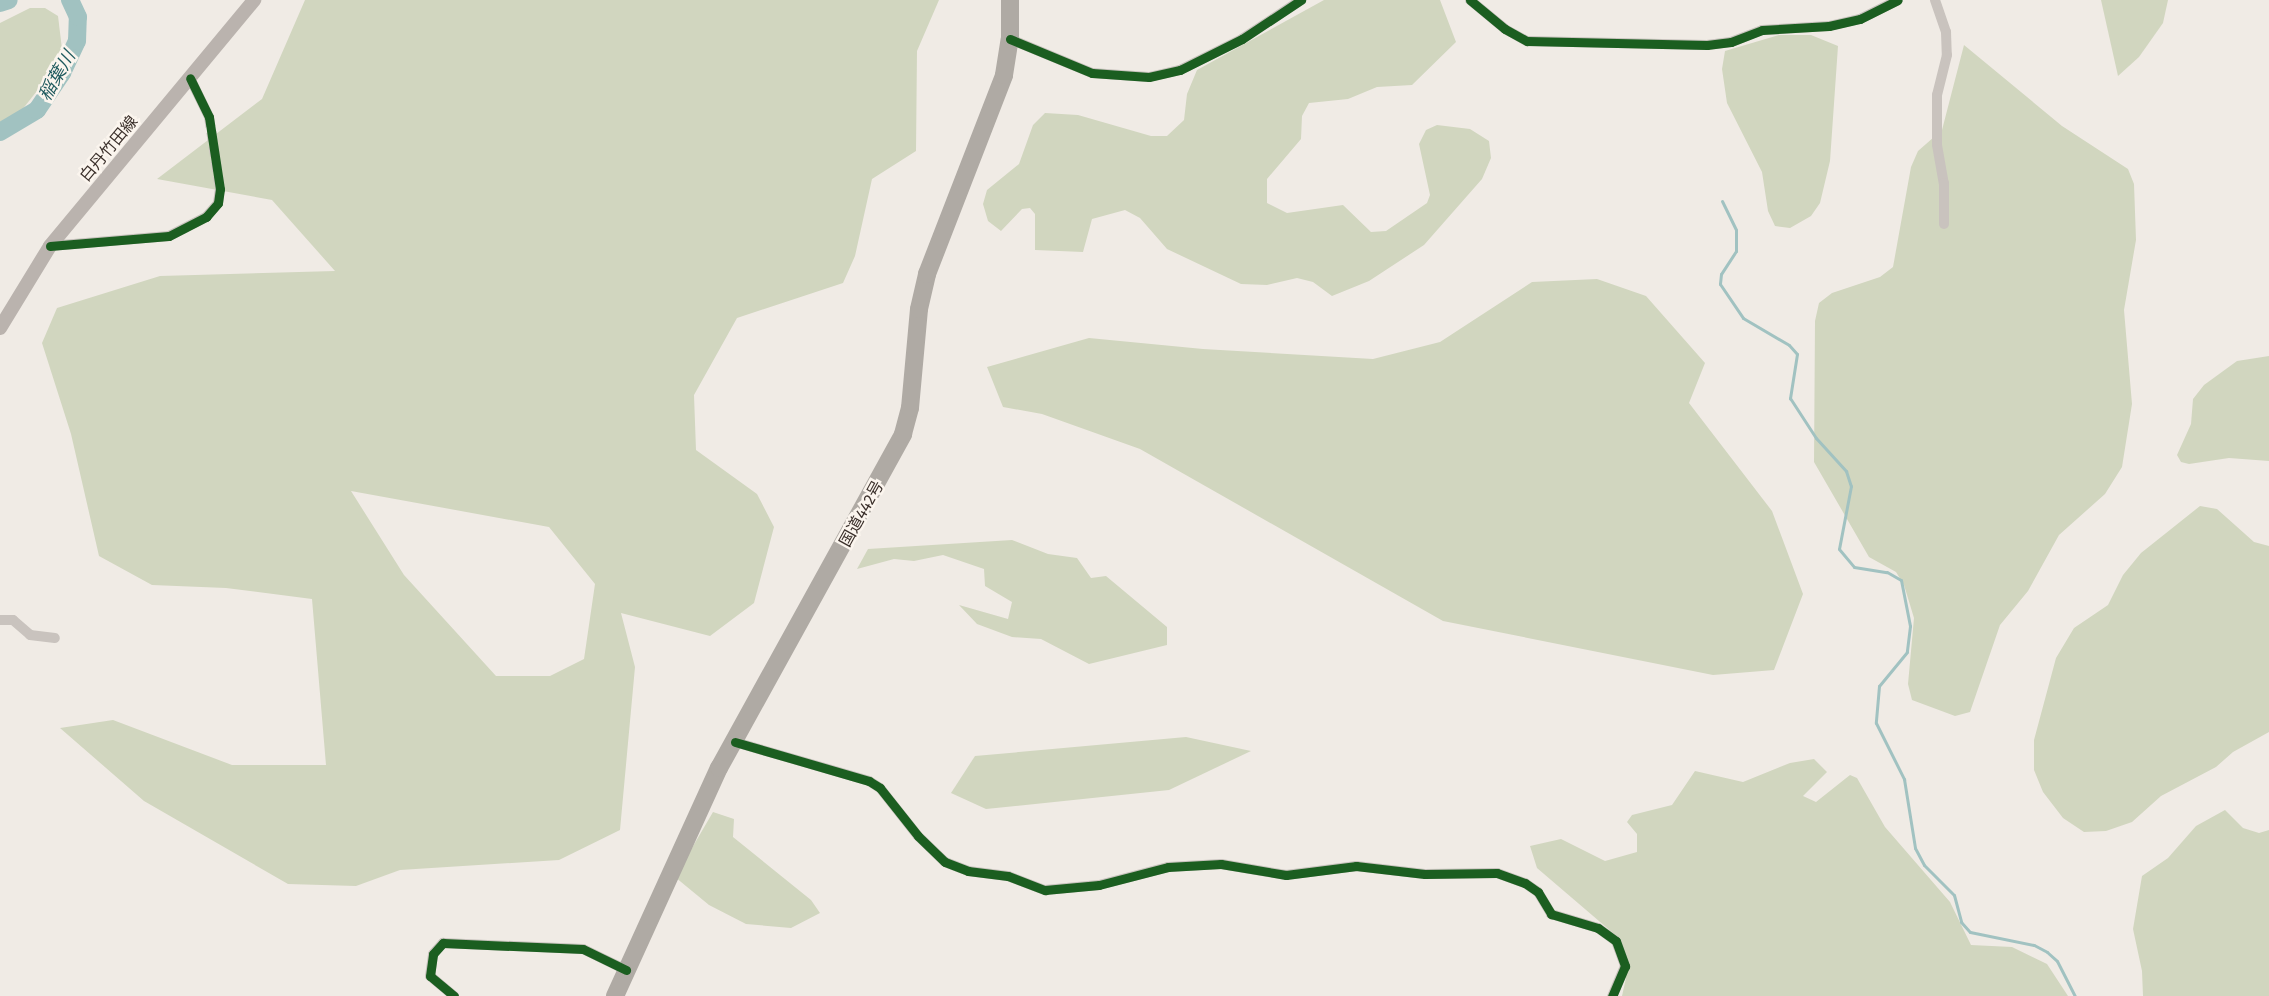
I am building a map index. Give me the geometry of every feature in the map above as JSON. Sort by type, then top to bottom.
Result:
[{"type":"highway","name":"国道442号","points":[[615,996],[735,742],[903,434],[910,408],[919,309],[927,274],[994,102],[1010,39],[1010,0]]},
{"type":"main road","name":"白丹竹田線","points":[[0,328],[51,246],[254,0]]},
{"type":"street","points":[[1010,39],[1092,73],[1149,77],[1191,65],[1242,39],[1301,0]]},
{"type":"street","points":[[1470,0],[1505,29],[1527,41],[1707,45],[1731,42],[1762,30],[1829,26],[1860,19],[1898,0]]},
{"type":"street","points":[[1935,0],[1946,32],[1947,55],[1937,115],[1944,224]]},
{"type":"street","points":[[190,78],[209,117]]},
{"type":"street","points":[[51,246],[169,236],[206,217],[218,203],[220,189]]},
{"type":"street","points":[[0,620],[13,620],[30,635],[55,638]]},
{"type":"street","points":[[735,742],[869,781],[880,788],[918,836],[945,862],[968,872],[1008,876],[1046,890],[1099,885],[1168,867],[1221,864],[1286,875],[1356,866],[1425,874],[1497,873],[1538,892],[1551,914],[1598,928],[1616,941],[1625,966],[1611,996]]},
{"type":"street","points":[[454,996],[430,976],[434,954],[443,943],[583,949],[626,970]]},
{"type":"green space","points":[[305,0],[939,0],[917,51],[916,151],[872,179],[855,256],[843,283],[737,318],[694,395],[696,450],[757,494],[774,527],[754,603],[710,636],[621,613],[635,667],[620,830],[559,860],[400,870],[356,886],[288,884],[144,801],[60,728],[113,720],[232,765],[326,765],[312,599],[226,588],[152,585],[99,556],[71,434],[42,343],[57,308],[160,276],[335,271],[272,200],[157,179],[262,99]],"holes":[[[351,491],[549,527],[595,584],[584,659],[550,676],[496,676],[404,575]]]},
{"type":"green space","points":[[1324,0],[1440,0],[1456,42],[1412,85],[1377,87],[1348,99],[1309,103],[1302,116],[1301,139],[1267,179],[1267,203],[1287,213],[1343,205],[1371,232],[1386,231],[1427,203],[1430,195],[1419,144],[1426,130],[1437,125],[1470,129],[1489,141],[1491,158],[1482,179],[1424,245],[1369,281],[1332,296],[1313,282],[1297,278],[1267,285],[1241,284],[1167,249],[1140,218],[1125,210],[1092,219],[1083,252],[1035,250],[1035,214],[1030,208],[1022,209],[1001,231],[988,221],[983,204],[987,190],[1019,164],[1033,125],[1045,113],[1078,115],[1151,136],[1167,136],[1184,120],[1187,94],[1197,70]]},
{"type":"green space","points":[[2101,0],[2168,0],[2163,23],[2139,57],[2118,76]]},
{"type":"green space","points":[[30,8],[45,8],[58,16],[62,49],[48,77],[14,120],[0,126],[0,23]]},
{"type":"green space","points":[[1779,35],[1811,35],[1838,46],[1830,161],[1820,203],[1811,216],[1790,228],[1775,226],[1768,211],[1762,172],[1727,103],[1722,69],[1725,51]]},
{"type":"green space","points":[[1964,45],[2062,126],[2128,169],[2134,184],[2136,240],[2124,310],[2132,404],[2122,467],[2105,494],[2059,535],[2028,591],[2000,625],[1970,712],[1955,716],[1912,700],[1908,684],[1914,618],[1904,585],[1896,572],[1869,557],[1814,462],[1815,321],[1819,303],[1832,293],[1880,277],[1893,267],[1911,167],[1918,151],[1942,130]]},
{"type":"green space","points":[[1597,279],[1646,296],[1705,363],[1689,403],[1772,511],[1803,594],[1774,670],[1713,675],[1443,621],[1140,449],[1042,414],[1003,407],[987,367],[1089,338],[1203,349],[1373,359],[1440,342],[1532,282]]},
{"type":"green space","points":[[2269,356],[2269,461],[2229,458],[2189,464],[2181,462],[2177,455],[2191,424],[2193,399],[2204,385],[2237,361]]},
{"type":"green space","points":[[2200,506],[2217,509],[2254,542],[2269,546],[2269,732],[2233,752],[2216,767],[2161,796],[2132,822],[2106,831],[2084,832],[2063,818],[2043,792],[2034,770],[2034,740],[2056,658],[2074,628],[2108,605],[2123,575],[2141,553]]},
{"type":"green space","points":[[1012,540],[1048,554],[1077,558],[1091,578],[1106,576],[1167,627],[1167,645],[1089,664],[1041,639],[1012,637],[977,624],[959,605],[1008,619],[1012,602],[985,586],[984,569],[943,555],[914,561],[894,559],[857,569],[868,549]]},
{"type":"green space","points":[[1186,737],[1251,751],[1169,790],[986,809],[951,793],[975,756]]},
{"type":"green space","points":[[1814,759],[1827,772],[1803,796],[1816,802],[1850,775],[1857,778],[1885,827],[1950,902],[1971,945],[2012,947],[2047,964],[2068,996],[1622,996],[1626,978],[1620,939],[1537,868],[1530,846],[1561,839],[1605,861],[1637,852],[1637,834],[1627,822],[1632,815],[1672,805],[1695,771],[1743,782],[1790,763]]},
{"type":"green space","points":[[2225,810],[2243,828],[2259,833],[2269,830],[2269,996],[2143,996],[2142,971],[2133,929],[2142,876],[2168,858],[2196,826]]},
{"type":"green space","points":[[713,812],[734,819],[733,837],[811,900],[820,913],[791,928],[746,924],[709,905],[675,877]]},
{"type":"waterway","name":"稲葉川","points":[[0,3],[9,0]]},
{"type":"waterway","name":"稲葉川","points":[[0,132],[37,110],[62,73],[77,41],[78,17],[70,0]]},
{"type":"waterway","points":[[1722,201],[1736,230],[1736,251],[1721,274],[1720,284],[1743,318],[1789,345],[1797,354],[1790,398],[1816,438],[1846,471],[1851,486],[1839,549],[1854,567],[1887,572],[1901,580],[1910,626],[1907,652],[1879,686],[1876,723],[1904,779],[1915,848],[1924,865],[1954,895],[1961,922],[1970,932],[2034,945],[2047,952],[2057,961],[2075,996]]},
{"type":"tunnel","points":[[209,117],[220,189]]},
{"type":"cycle path","points":[[1010,39],[1092,73],[1149,77],[1180,70],[1242,39],[1301,0]]},
{"type":"cycle path","points":[[1470,0],[1505,29],[1527,41],[1707,45],[1731,42],[1762,30],[1829,26],[1860,19],[1898,0]]},
{"type":"cycle path","points":[[50,246],[169,236],[206,217],[218,203],[220,189],[209,117],[190,78]]},
{"type":"cycle path","points":[[735,742],[869,781],[880,788],[918,836],[945,862],[968,871],[1008,876],[1045,890],[1099,885],[1168,867],[1221,864],[1286,875],[1356,866],[1425,874],[1497,873],[1525,883],[1538,892],[1551,914],[1598,928],[1616,941],[1625,966],[1612,996]]},
{"type":"cycle path","points":[[454,996],[430,976],[433,954],[443,943],[583,949],[626,970]]}]
